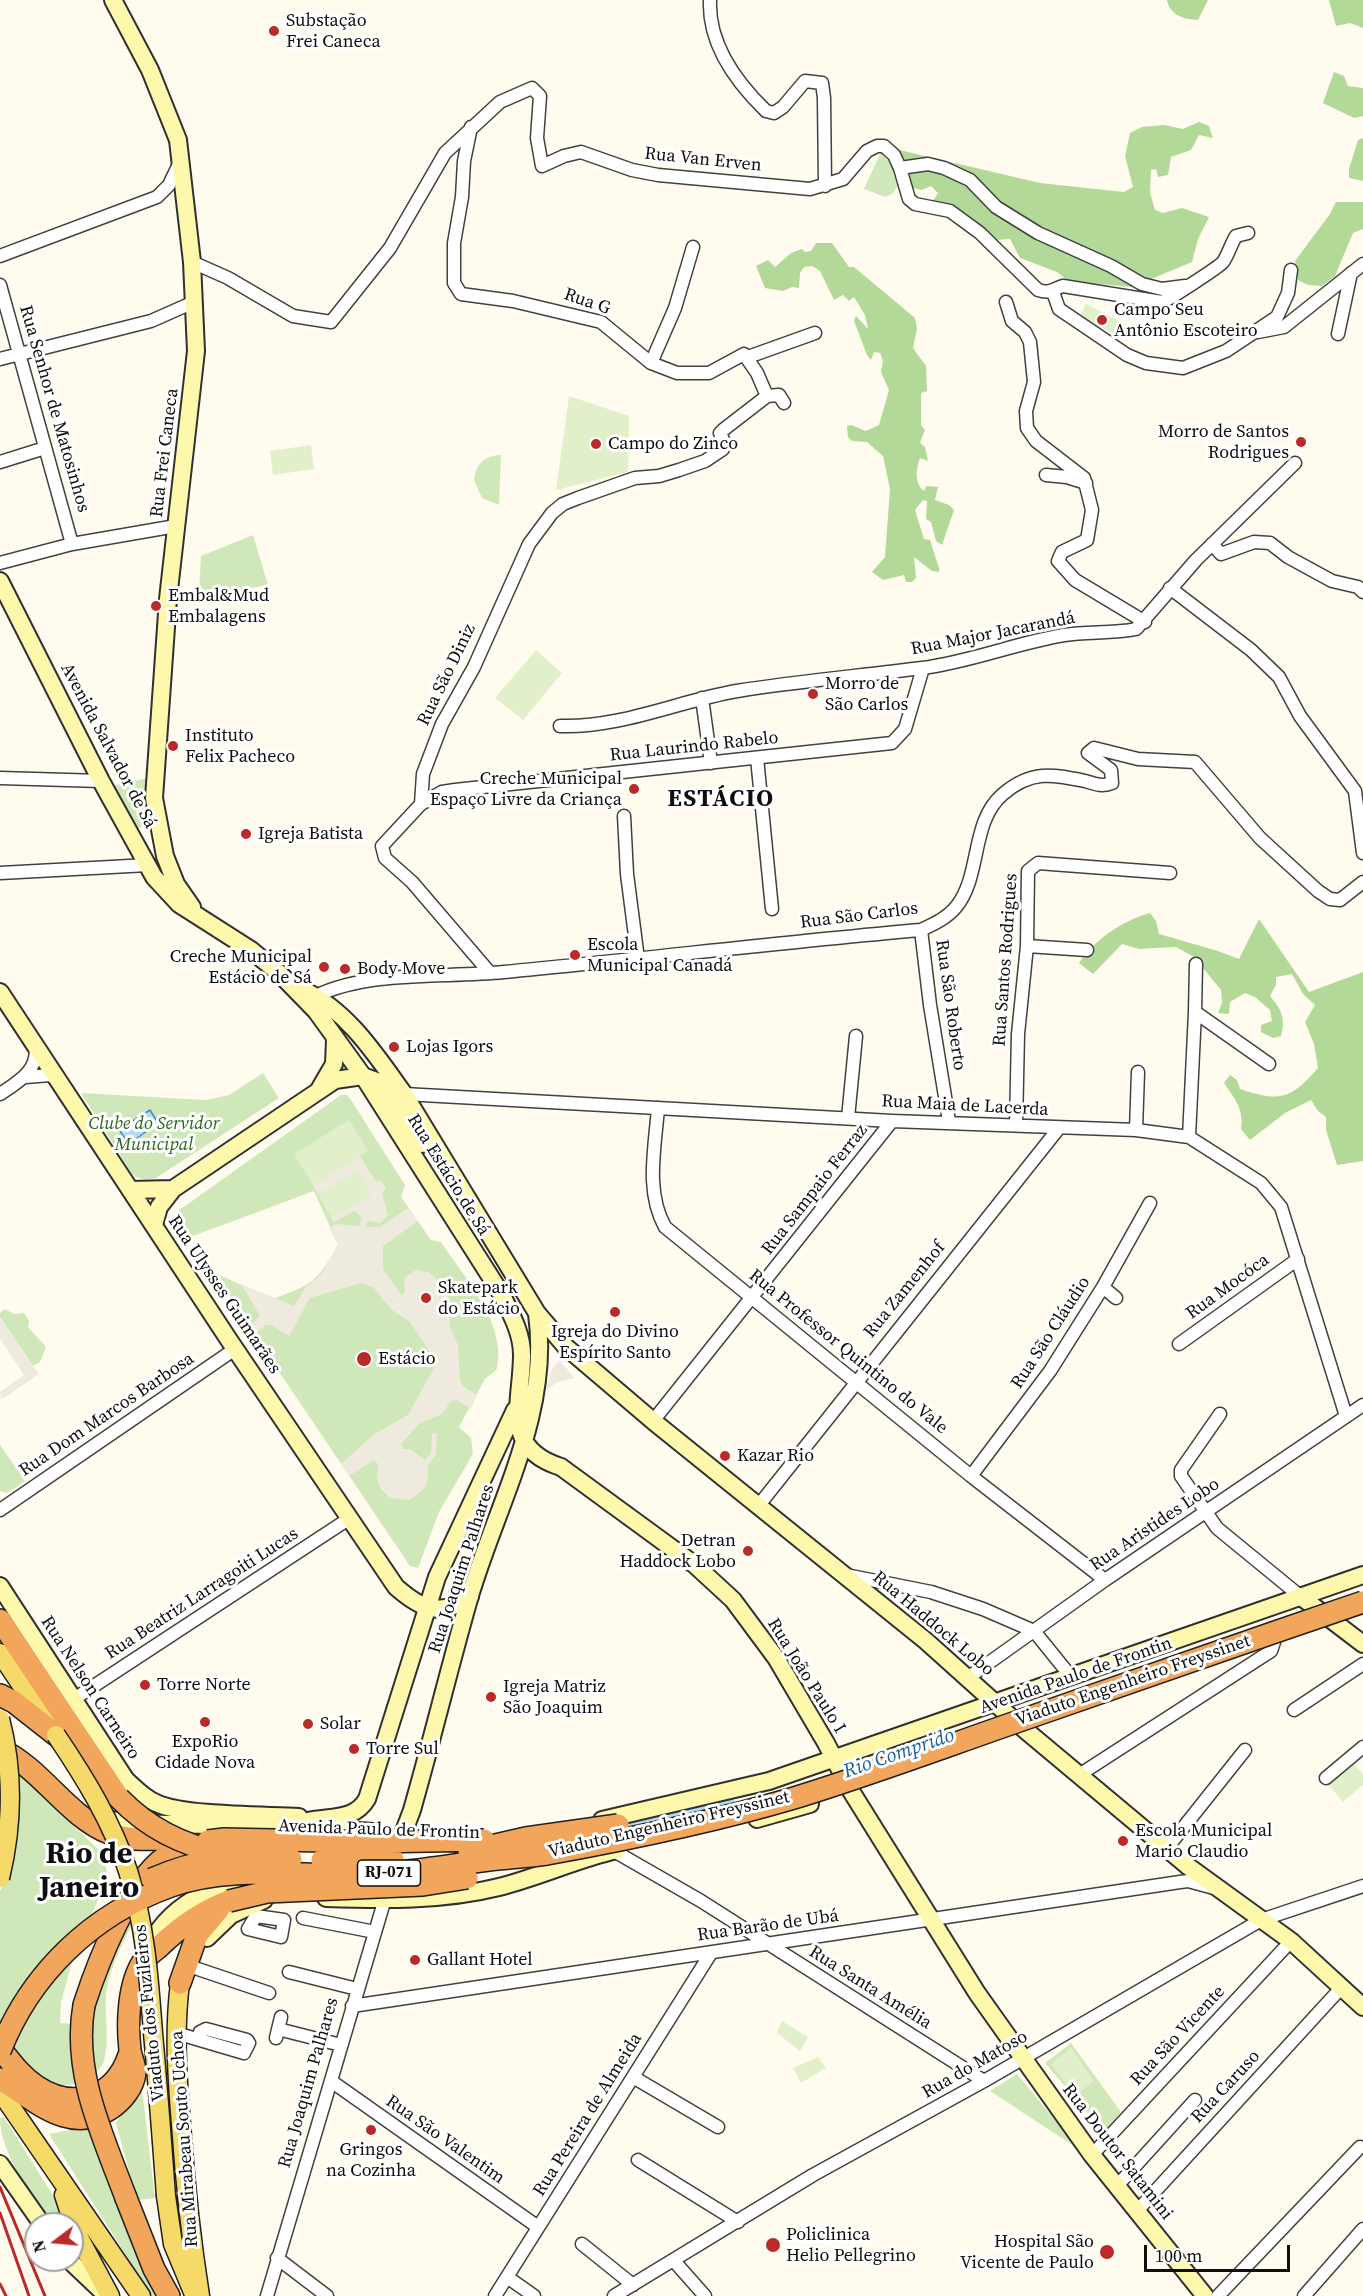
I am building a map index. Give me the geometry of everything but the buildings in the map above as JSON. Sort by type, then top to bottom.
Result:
[{"type":"highway","name":"Viaduto Engenheiro Freyssinet","points":[[232,1866],[398,1859],[462,1852],[526,1838],[642,1821],[776,1789],[1363,1587]]},
{"type":"highway","name":"Viaduto Engenheiro Freyssinet","points":[[232,1866],[394,1872],[545,1854],[701,1822],[796,1797],[1363,1602]]},
{"type":"highway","points":[[0,1620],[101,1774],[134,1814],[171,1838],[232,1866]]},
{"type":"highway","points":[[0,1695],[56,1735]]},
{"type":"highway","points":[[0,1749],[24,1764],[93,1824],[111,1834],[133,1839],[203,1842],[250,1839],[444,1842],[526,1838]]},
{"type":"highway","points":[[136,1892],[178,1873],[262,1849],[500,1840]]},
{"type":"highway","points":[[169,2296],[154,2269],[86,2088],[81,2045],[84,2005],[100,1959],[145,1876],[166,1855],[203,1842]]},
{"type":"highway","points":[[144,1960],[191,1929],[236,1905],[267,1892],[423,1885],[483,1874],[545,1854]]},
{"type":"highway","name":"RJ-071","points":[[0,2019],[16,1990],[41,1957],[98,1908],[132,1888],[173,1870],[208,1860],[232,1866]]},
{"type":"highway","name":"RJ-071","points":[[0,2050],[20,2008],[39,1979],[64,1953],[104,1920],[124,1907],[171,1886],[232,1866]]},
{"type":"highway","points":[[185,1974],[191,1929]]},
{"type":"highway","name":"Avenida Paulo de Frontin","points":[[0,2079],[43,2108],[60,2116],[92,2118],[118,2104],[126,2093],[135,2070],[130,2050],[132,1993],[144,1960]]},
{"type":"highway","points":[[0,2050],[34,2085],[63,2098],[76,2100],[103,2092],[115,2082],[125,2067],[130,2050]]},
{"type":"main road","name":"Rua Frei Caneca","points":[[113,0],[150,70],[174,127],[182,155],[192,262],[196,351],[168,599],[154,798],[170,870],[198,915]]},
{"type":"main road","name":"Avenida Salvador de Sá","points":[[0,581],[101,781],[130,829],[148,865],[170,896],[198,915]]},
{"type":"main road","points":[[130,829],[144,830],[150,825],[154,798]]},
{"type":"main road","name":"Rua Estácio de Sá","points":[[198,915],[251,950],[291,984],[316,1011],[363,1076],[514,1318],[522,1356],[516,1406]]},
{"type":"main road","name":"Rua Estácio de Sá","points":[[291,984],[316,996],[332,1008],[358,1034],[404,1094],[451,1175],[537,1313]]},
{"type":"main road","name":"Rua Ulysses Guimarães","points":[[0,992],[235,1349],[396,1587],[409,1599],[428,1608]]},
{"type":"main road","points":[[319,1089],[334,1064],[335,1039]]},
{"type":"main road","points":[[154,1226],[159,1206],[173,1189],[319,1089],[343,1078],[363,1076],[379,1082],[420,1142],[451,1175]]},
{"type":"main road","points":[[130,1190],[173,1189]]},
{"type":"main road","name":"Rua Joaquim Palhares","points":[[403,1834],[412,1810],[470,1597],[524,1440],[540,1365],[537,1313]]},
{"type":"main road","name":"Rua Haddock Lobo","points":[[537,1313],[566,1347],[653,1422],[759,1505],[969,1677],[1024,1729],[1167,1848],[1188,1874],[1217,1889],[1291,1941],[1363,2007]]},
{"type":"main road","points":[[516,1406],[518,1426],[524,1440]]},
{"type":"main road","name":"Rua Joaquim Palhares","points":[[318,1823],[350,1816],[362,1808],[367,1799],[437,1577],[457,1530],[495,1456],[516,1406]]},
{"type":"main road","name":"Rua João Paulo I","points":[[524,1440],[547,1462],[561,1467],[696,1565],[733,1600],[776,1658],[851,1791],[976,1994],[1022,2058]]},
{"type":"main road","points":[[513,1475],[534,1463],[547,1462]]},
{"type":"main road","name":"Avenida Paulo de Frontin","points":[[185,1974],[211,1932],[231,1915],[236,1905],[277,1898],[385,1900],[463,1894],[499,1887],[521,1880],[602,1836],[997,1704],[1363,1575]]},
{"type":"main road","name":"Rua Nelson Carneiro","points":[[0,1586],[126,1780],[156,1803]]},
{"type":"main road","points":[[1301,1596],[1363,1644]]},
{"type":"main road","points":[[428,1608],[445,1609],[470,1597]]},
{"type":"main road","name":"Avenida Paulo de Frontin","points":[[76,1810],[92,1817],[132,1823],[318,1823],[403,1834],[500,1840],[602,1836],[783,1812],[851,1791],[1363,1611]]},
{"type":"main road","name":"Viaduto dos Fuzileiros","points":[[0,1653],[88,1782],[112,1831],[128,1872],[141,1920],[149,1978],[166,2196],[173,2244],[195,2296]]},
{"type":"main road","points":[[0,1719],[6,1742],[12,1793],[9,1838],[0,1878]]},
{"type":"main road","points":[[769,1781],[783,1812]]},
{"type":"main road","name":"Avenida Paulo de Frontin","points":[[156,1803],[186,1810],[278,1822]]},
{"type":"main road","points":[[412,1810],[416,1824],[425,1835]]},
{"type":"main road","points":[[278,1822],[318,1823]]},
{"type":"main road","points":[[500,1840],[498,1854],[503,1864],[521,1880]]},
{"type":"main road","name":"Avenida Paulo de Frontin","points":[[144,1960],[151,1939],[174,1913],[205,1893],[230,1884],[261,1879],[390,1880],[499,1887]]},
{"type":"main road","name":"Rua Mirabeau Souto Uchoa","points":[[185,1974],[176,2033],[186,2192],[200,2296]]},
{"type":"main road","name":"Rua Doutor Satamini","points":[[1022,2058],[1092,2155],[1205,2296]]},
{"type":"main road","points":[[0,2091],[141,2296]]},
{"type":"main road","points":[[0,2164],[34,2212]]},
{"type":"main road","points":[[58,2176],[76,2232],[108,2296]]},
{"type":"main road","points":[[82,2272],[108,2296]]},
{"type":"street","points":[[710,0],[709,15],[723,57],[766,111],[774,113],[783,107],[805,81],[822,83],[824,87],[825,186],[843,179],[867,151],[877,146],[890,150],[900,168],[902,182],[909,199],[915,204],[950,211],[980,233],[1038,290],[1053,292],[1063,286],[1154,303],[1172,299],[1185,286],[1218,267],[1224,261],[1236,236],[1248,233]]},
{"type":"street","name":"Rua Van Erven","points":[[192,262],[228,278],[293,316],[331,322],[390,248],[445,153],[500,102],[532,88],[540,96],[537,138],[542,166],[564,156],[581,152],[632,170],[658,176],[794,189],[825,186]]},
{"type":"street","name":"Rua G","points":[[471,127],[471,136],[464,160],[462,197],[454,243],[456,289],[461,294],[513,301],[601,322],[651,363],[671,372],[691,375],[709,373],[744,354],[748,357],[815,333]]},
{"type":"street","points":[[445,153],[464,160]]},
{"type":"street","points":[[0,256],[39,244],[157,197],[175,176],[182,155]]},
{"type":"street","points":[[900,168],[927,164],[944,168],[970,180],[996,207],[1038,233],[1111,266],[1142,284],[1162,289],[1185,286]]},
{"type":"street","points":[[651,363],[675,308],[693,247]]},
{"type":"street","points":[[1251,332],[1265,332],[1284,327],[1363,264]]},
{"type":"street","points":[[1053,292],[1059,309],[1127,355],[1166,368],[1183,368],[1226,351],[1251,332],[1270,323],[1283,309],[1291,270]]},
{"type":"street","points":[[1338,334],[1351,273]]},
{"type":"street","name":"Rua Senhor de Matosinhos","points":[[0,285],[72,544]]},
{"type":"street","points":[[0,359],[151,321],[194,302]]},
{"type":"street","points":[[1006,302],[1012,321],[1025,332],[1030,342],[1034,382],[1026,411],[1027,429],[1036,441],[1082,474],[1092,510],[1087,540],[1062,552],[1059,561],[1075,580],[1144,622],[1170,588],[1294,464]]},
{"type":"street","points":[[748,357],[767,396],[779,395],[784,404]]},
{"type":"street","name":"Rua São Diniz","points":[[421,804],[423,774],[442,724],[474,667],[529,544],[548,518],[563,504],[578,498],[635,478],[659,476],[705,461],[723,450],[724,442],[720,433],[767,396]]},
{"type":"street","points":[[0,462],[45,448]]},
{"type":"street","points":[[1046,475],[1066,477],[1086,483]]},
{"type":"street","points":[[0,564],[72,544],[176,526]]},
{"type":"street","points":[[1212,544],[1221,554],[1254,542],[1269,543],[1288,557],[1332,581],[1358,587],[1363,592]]},
{"type":"street","points":[[1170,588],[1251,650],[1279,676],[1300,716],[1354,791],[1363,853]]},
{"type":"street","name":"Rua Major Jacarandá","points":[[560,726],[582,727],[627,719],[702,699],[859,674],[923,668],[1066,634],[1136,629],[1144,622]]},
{"type":"street","name":"Rua Laurindo Rabelo","points":[[421,804],[442,792],[892,743],[905,729],[923,668]]},
{"type":"street","points":[[702,699],[711,763]]},
{"type":"street","name":"Rua São Carlos","points":[[316,996],[337,986],[361,981],[490,973],[921,930],[941,920],[956,906],[965,889],[986,817],[1003,794],[1026,778],[1036,775],[1100,785],[1112,783],[1111,770],[1090,756],[1088,750],[1090,748],[1145,760],[1195,762],[1260,838],[1318,891],[1330,899],[1340,900],[1363,882]]},
{"type":"street","points":[[757,758],[772,909]]},
{"type":"street","points":[[0,778],[101,781]]},
{"type":"street","points":[[421,804],[385,841],[382,852],[490,973]]},
{"type":"street","points":[[624,816],[627,874],[638,959]]},
{"type":"street","name":"Rua Santos Rodrigues","points":[[1016,1125],[1018,1034],[1027,946],[1028,871],[1031,866],[1038,863],[1170,873]]},
{"type":"street","points":[[0,873],[148,865]]},
{"type":"street","name":"Rua São Roberto","points":[[921,930],[930,1005],[949,1121]]},
{"type":"street","points":[[1027,946],[1087,950]]},
{"type":"street","points":[[1189,1137],[1196,964]]},
{"type":"street","points":[[1195,1012],[1269,1064]]},
{"type":"street","points":[[848,1118],[855,1036]]},
{"type":"street","points":[[0,1094],[26,1077],[34,1064],[35,1045]]},
{"type":"street","points":[[1136,1130],[1138,1072]]},
{"type":"street","points":[[26,1077],[50,1075],[60,1083]]},
{"type":"street","name":"Rua Maia de Lacerda","points":[[404,1094],[848,1118],[1136,1130],[1189,1137],[1261,1183],[1274,1196],[1285,1218],[1346,1416]]},
{"type":"street","name":"Rua Professor Quintino do Vale","points":[[658,1108],[653,1185],[655,1210],[664,1227],[971,1476],[1105,1580]]},
{"type":"street","name":"Rua Sampaio Ferraz","points":[[653,1422],[753,1299],[892,1120]]},
{"type":"street","name":"Rua Zamenhof","points":[[759,1505],[855,1381],[1059,1128]]},
{"type":"street","name":"Rua São Cláudio","points":[[971,1476],[1050,1371],[1150,1203]]},
{"type":"street","name":"Rua Mocóca","points":[[1179,1344],[1298,1259]]},
{"type":"street","points":[[1102,1287],[1116,1298]]},
{"type":"street","name":"Rua Dom Marcos Barbosa","points":[[0,1510],[235,1349]]},
{"type":"street","name":"Rua Aristides Lobo","points":[[969,1677],[1105,1580],[1363,1405]]},
{"type":"street","points":[[1220,1414],[1180,1472],[1204,1513],[1216,1528],[1301,1596]]},
{"type":"street","name":"Rua Beatriz Larragoiti Lucas","points":[[74,1699],[350,1518]]},
{"type":"street","points":[[843,1574],[939,1594],[983,1609],[1034,1631],[1072,1677]]},
{"type":"street","points":[[1079,1775],[1271,1651],[1274,1642]]},
{"type":"street","points":[[1294,1710],[1363,1664]]},
{"type":"street","points":[[1326,1778],[1363,1747]]},
{"type":"street","points":[[1167,1848],[1245,1750]]},
{"type":"street","name":"Rua Santa Amélia","points":[[602,1836],[767,1944],[984,2081]]},
{"type":"street","name":"Rua Barão de Ubá","points":[[352,2006],[932,1920],[1188,1874]]},
{"type":"street","name":"Rua Joaquim Palhares","points":[[267,2296],[390,1880]]},
{"type":"street","name":"Rua do Matoso","points":[[614,2296],[813,2175],[984,2081],[1261,1920],[1363,1886]]},
{"type":"street","points":[[236,1905],[254,1931],[281,1937],[285,1920],[265,1917],[254,1931]]},
{"type":"street","points":[[303,1918],[375,1932]]},
{"type":"street","points":[[747,1931],[749,1939],[747,1948]]},
{"type":"street","name":"Rua São Vicente","points":[[1092,2155],[1291,1941]]},
{"type":"street","name":"Rua Pereira de Almeida","points":[[495,2296],[711,1953]]},
{"type":"street","points":[[289,1972],[357,1989]]},
{"type":"street","points":[[185,1974],[269,1993]]},
{"type":"street","name":"Rua Caruso","points":[[1137,2211],[1341,1988]]},
{"type":"street","points":[[278,2028],[341,2045]]},
{"type":"street","points":[[176,2033],[199,2039]]},
{"type":"street","points":[[633,2077],[718,2127]]},
{"type":"street","name":"Rua São Valentim","points":[[331,2081],[538,2227]]},
{"type":"street","points":[[1117,2186],[1195,2100]]},
{"type":"street","points":[[1218,2296],[1362,2147]]},
{"type":"street","points":[[638,2160],[738,2222]]},
{"type":"street","points":[[1304,2296],[1363,2229]]},
{"type":"street","points":[[582,2244],[633,2285]]},
{"type":"street","points":[[277,2258],[327,2296]]},
{"type":"street","points":[[674,2261],[705,2296]]},
{"type":"street","points":[[507,2277],[534,2296]]},
{"type":"green space","points":[[1167,0],[1208,0],[1198,20],[1174,13]]},
{"type":"green space","points":[[1329,0],[1363,0],[1363,28],[1350,23],[1336,26]]},
{"type":"green space","points":[[1334,72],[1344,76],[1348,86],[1363,88],[1363,116],[1354,118],[1323,103]]},
{"type":"green space","points":[[1199,122],[1209,126],[1213,138],[1199,135],[1191,150],[1171,157],[1168,175],[1158,177],[1156,169],[1151,170],[1150,193],[1155,210],[1163,213],[1182,208],[1209,217],[1198,239],[1192,262],[1132,287],[1068,281],[1057,272],[1020,258],[1010,239],[996,240],[999,250],[932,202],[938,193],[931,186],[922,190],[904,186],[891,148],[1040,183],[1124,192],[1133,187],[1125,156],[1130,133],[1142,127],[1164,125],[1183,129]]},
{"type":"green space","points":[[1363,138],[1363,181],[1349,178],[1349,169],[1358,140]]},
{"type":"green space","points":[[881,152],[895,170],[898,186],[892,194],[885,197],[864,189]]},
{"type":"green space","points":[[1336,202],[1363,202],[1363,229],[1353,233],[1335,276],[1322,286],[1308,285],[1298,280],[1295,261],[1330,214]]},
{"type":"green space","points":[[816,243],[832,243],[849,267],[854,267],[915,318],[917,329],[913,348],[926,366],[927,391],[921,393],[921,425],[925,430],[920,443],[925,447],[928,461],[920,458],[917,480],[924,491],[926,486],[938,487],[935,500],[949,505],[954,510],[942,545],[936,541],[931,522],[926,519],[927,501],[923,500],[915,510],[924,539],[930,540],[939,572],[932,571],[914,557],[916,578],[912,582],[906,582],[904,575],[883,580],[872,572],[885,557],[890,489],[883,456],[867,442],[852,441],[848,437],[847,426],[851,425],[866,431],[879,425],[889,390],[881,372],[883,361],[880,353],[874,352],[871,360],[854,321],[856,316],[868,329],[865,315],[854,297],[849,301],[843,295],[834,300],[820,271],[812,266],[804,267],[800,273],[799,288],[792,287],[783,291],[765,288],[756,266],[768,260],[775,267],[791,253],[802,249],[805,252],[811,251]]},
{"type":"green space","name":"Campo Seu Antônio Escoteiro","points":[[1086,304],[1123,323],[1117,336],[1080,316]]},
{"type":"green space","name":"Campo do Zinco","points":[[569,396],[629,416],[628,472],[556,490]]},
{"type":"green space","points":[[311,445],[314,469],[273,475],[270,451]]},
{"type":"green space","points":[[495,455],[501,455],[499,505],[482,498],[474,480],[482,462]]},
{"type":"green space","points":[[253,535],[268,585],[211,595],[199,592],[201,556]]},
{"type":"green space","points":[[536,650],[562,673],[523,720],[495,698]]},
{"type":"green space","points":[[148,778],[148,820],[145,826],[138,828],[134,826],[111,786]]},
{"type":"green space","points":[[1150,913],[1156,921],[1159,934],[1239,959],[1259,919],[1309,992],[1363,972],[1363,1161],[1337,1165],[1326,1130],[1326,1117],[1318,1111],[1311,1100],[1285,1113],[1250,1140],[1241,1129],[1240,1110],[1224,1083],[1230,1075],[1237,1080],[1240,1089],[1275,1097],[1300,1087],[1318,1068],[1314,1044],[1305,1022],[1315,1005],[1303,994],[1292,974],[1276,977],[1276,985],[1270,996],[1280,1010],[1283,1019],[1281,1036],[1273,1038],[1261,1032],[1261,1025],[1272,1021],[1270,1010],[1255,997],[1245,993],[1230,1002],[1229,1014],[1218,1013],[1222,1003],[1221,990],[1194,957],[1176,947],[1139,949],[1122,944],[1093,974],[1079,963],[1093,946],[1110,932]]},
{"type":"green space","name":"Clube do Servidor Municipal","points":[[263,1073],[279,1098],[156,1178],[149,1179],[132,1174],[81,1093],[205,1100],[229,1095]]},
{"type":"green space","points":[[341,1095],[347,1095],[351,1100],[405,1185],[401,1197],[431,1240],[441,1242],[471,1285],[490,1318],[496,1335],[497,1369],[485,1379],[459,1427],[471,1438],[473,1454],[439,1512],[418,1568],[410,1566],[211,1271],[272,1299],[312,1281],[338,1245],[314,1191],[185,1239],[176,1222],[178,1211]]},
{"type":"green space","points":[[349,1120],[368,1151],[313,1185],[294,1154]]},
{"type":"green space","points":[[358,1172],[371,1196],[331,1218],[318,1194]]},
{"type":"green space","points":[[5,1309],[14,1314],[24,1313],[29,1321],[28,1327],[46,1347],[40,1362],[33,1366],[0,1317],[0,1313]]},
{"type":"green space","points":[[0,1445],[25,1481],[7,1493],[0,1491]]},
{"type":"green space","points":[[0,1760],[14,1769],[102,1853],[108,1876],[73,1959],[61,2002],[60,2023],[78,2024],[124,1917],[136,1915],[109,1978],[106,2004],[107,2039],[103,2063],[95,2073],[75,2084],[63,2085],[39,2076],[0,2036],[0,1891],[3,1885]]},
{"type":"green space","points":[[1352,1762],[1363,1774],[1363,1785],[1343,1802],[1327,1783]]},
{"type":"green space","points":[[782,2021],[808,2037],[800,2051],[777,2033]]},
{"type":"green space","points":[[1071,2043],[1121,2112],[1104,2132],[1045,2063]]},
{"type":"green space","points":[[1071,2048],[1094,2081],[1075,2096],[1051,2064]]},
{"type":"green space","points":[[818,2057],[826,2068],[801,2083],[793,2068]]},
{"type":"green space","points":[[1017,2074],[1080,2150],[990,2091]]},
{"type":"green space","points":[[141,2081],[155,2198],[137,2200],[116,2123]]},
{"type":"green space","points":[[4,2117],[63,2212],[43,2212],[35,2201],[11,2160],[1,2131],[0,2118]]},
{"type":"green space","points":[[90,2126],[161,2296],[152,2296],[49,2134]]},
{"type":"shaded area","points":[[360,1156],[376,1182],[381,1181],[386,1188],[382,1194],[388,1215],[381,1223],[368,1221],[365,1227],[380,1227],[409,1207],[418,1221],[383,1246],[383,1269],[402,1296],[405,1291],[404,1278],[416,1270],[428,1272],[440,1282],[448,1297],[450,1327],[458,1345],[460,1380],[463,1386],[477,1395],[471,1409],[457,1400],[451,1401],[442,1414],[420,1423],[401,1444],[403,1449],[410,1449],[425,1460],[431,1453],[432,1433],[437,1434],[436,1455],[428,1465],[425,1488],[410,1500],[390,1498],[381,1489],[377,1480],[378,1464],[374,1460],[349,1476],[341,1464],[373,1435],[408,1415],[435,1366],[432,1355],[409,1321],[392,1310],[373,1287],[361,1283],[310,1298],[289,1336],[271,1325],[266,1325],[253,1334],[249,1327],[259,1317],[259,1314],[241,1284],[294,1306],[306,1287],[321,1274],[338,1245],[329,1228],[335,1224],[359,1226],[362,1218],[355,1211],[333,1222],[331,1218],[371,1196],[358,1172],[318,1194],[313,1185]]},
{"type":"shaded area","points":[[0,1317],[39,1374],[1,1400],[0,1392],[24,1375],[0,1339]]},
{"type":"shaded area","points":[[559,1360],[575,1378],[558,1382],[546,1390],[552,1370]]},
{"type":"water","points":[[150,1110],[158,1123],[129,1144],[119,1130]]},
{"type":"waterway","name":"Rio Comprido","points":[[604,1831],[727,1806]]},
{"type":"railway","points":[[0,2187],[45,2296]]},
{"type":"railway","points":[[0,2213],[29,2296]]},
{"type":"railway","points":[[0,2284],[6,2296]]},
{"type":"place","name":"Substação Frei Caneca","points":[[274,31]]},
{"type":"place","name":"Campo Seu Antônio Escoteiro","points":[[1102,320]]},
{"type":"place","name":"Morro de Santos Rodrigues","points":[[1301,442]]},
{"type":"place","name":"Campo do Zinco","points":[[596,444]]},
{"type":"place","name":"Embal&Mud Embalagens","points":[[156,606]]},
{"type":"place","name":"Morro de São Carlos","points":[[813,694]]},
{"type":"place","name":"Instituto Felix Pacheco","points":[[173,746]]},
{"type":"place","name":"Creche Municipal Espaço Livre da Criança","points":[[634,789]]},
{"type":"place","name":"Igreja Batista","points":[[246,834]]},
{"type":"place","name":"Escola Municipal Canadá","points":[[575,955]]},
{"type":"place","name":"Creche Municipal Estácio de Sá","points":[[324,967]]},
{"type":"place","name":"Body Move","points":[[345,969]]},
{"type":"place","name":"Lojas Igors","points":[[394,1047]]},
{"type":"place","name":"Skatepark do Estácio","points":[[426,1298]]},
{"type":"place","name":"Igreja do Divino Espírito Santo","points":[[615,1312]]},
{"type":"place","name":"Estácio","points":[[364,1359]]},
{"type":"place","name":"Kazar Rio","points":[[725,1456]]},
{"type":"place","name":"Detran Haddock Lobo","points":[[748,1551]]},
{"type":"place","name":"Torre Norte","points":[[145,1685]]},
{"type":"place","name":"Igreja Matriz São Joaquim","points":[[491,1697]]},
{"type":"place","name":"ExpoRio Cidade Nova","points":[[205,1722]]},
{"type":"place","name":"Solar","points":[[308,1724]]},
{"type":"place","name":"Torre Sul","points":[[354,1749]]},
{"type":"place","name":"Escola Municipal Mario Claudio","points":[[1123,1841]]},
{"type":"place","name":"Gallant Hotel","points":[[415,1960]]},
{"type":"place","name":"Gringos na Cozinha","points":[[371,2130]]},
{"type":"place","name":"Policlinica Helio Pellegrino","points":[[773,2245]]},
{"type":"place","name":"Hospital São Vicente de Paulo","points":[[1107,2252]]},
{"type":"district","name":"ESTÁCIO","points":[[721,800]]},
{"type":"district","name":"Rio de Janeiro","points":[[89,1872]]}]
